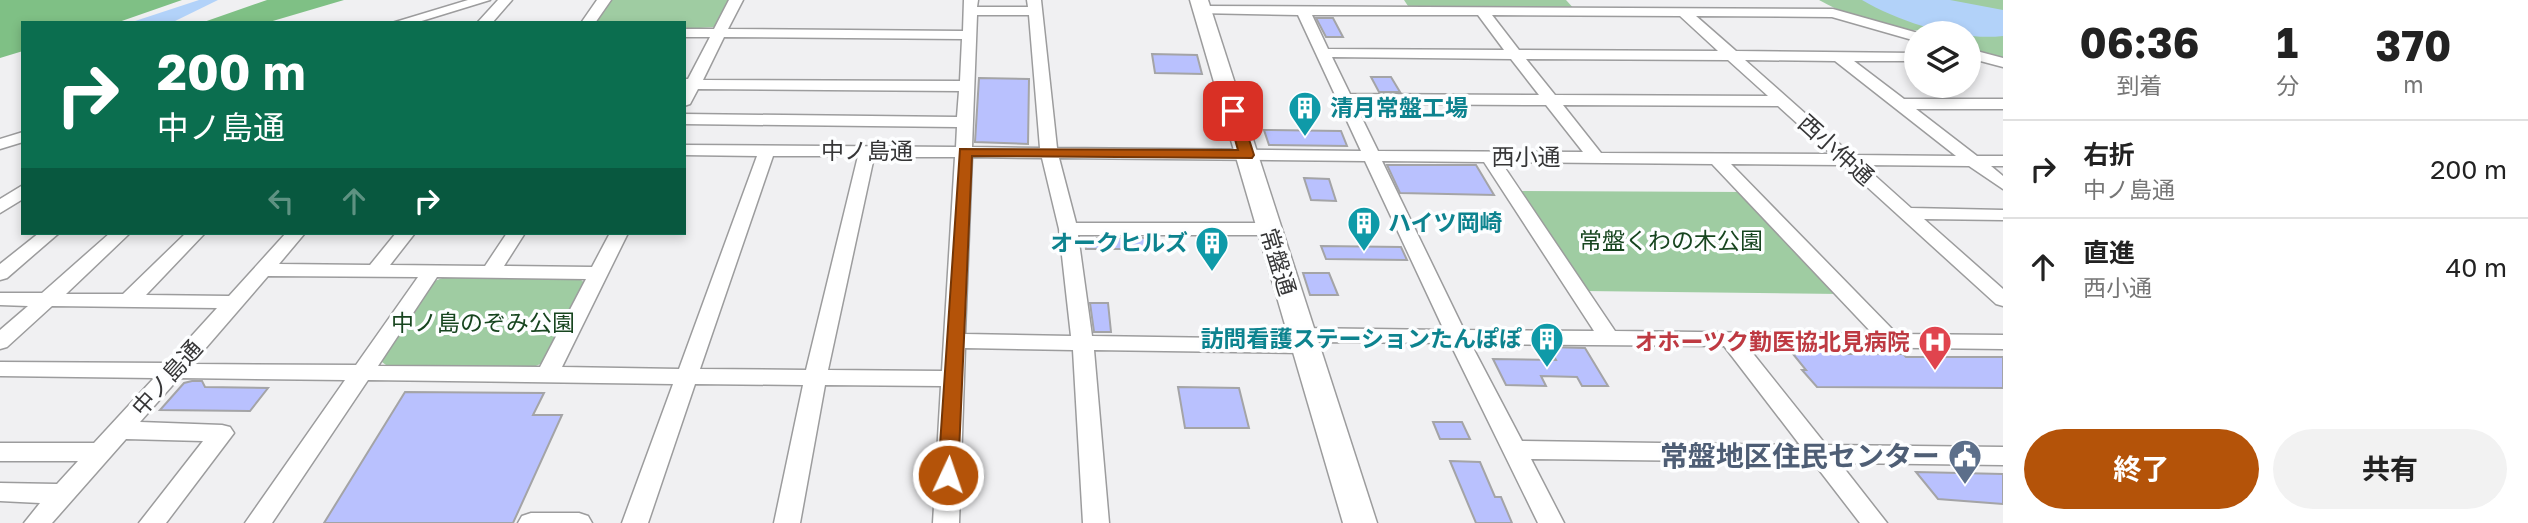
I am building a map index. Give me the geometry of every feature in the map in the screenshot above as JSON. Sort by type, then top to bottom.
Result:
[{"type":"main road","name":"常盤通","points":[[1201,5],[1301,341],[1360,523]]},
{"type":"street","points":[[406,21],[483,0]]},
{"type":"street","points":[[486,21],[505,0]]},
{"type":"street","points":[[589,21],[604,0]]},
{"type":"street","points":[[689,84],[720,33],[736,0]]},
{"type":"street","points":[[1570,0],[1582,13]]},
{"type":"street","name":"西小仲通","points":[[1670,0],[2003,300]]},
{"type":"street","points":[[1812,0],[1833,13],[1904,34]]},
{"type":"street","points":[[946,523],[970,5],[1035,5],[1049,153],[1068,229],[1083,344],[1096,523]]},
{"type":"street","points":[[1201,5],[1304,11],[1403,6],[1482,12],[1833,13]]},
{"type":"street","points":[[1304,11],[1457,336],[1551,523]]},
{"type":"street","points":[[1482,12],[1596,158]]},
{"type":"street","points":[[686,33],[970,35]]},
{"type":"street","points":[[1324,53],[1904,57]]},
{"type":"street","points":[[1838,56],[2003,184]]},
{"type":"street","points":[[1981,58],[2003,63]]},
{"type":"street","points":[[689,84],[967,86]]},
{"type":"street","points":[[1346,99],[1781,101]]},
{"type":"street","points":[[1899,104],[2003,104]]},
{"type":"street","points":[[686,119],[966,122]]},
{"type":"street","points":[[0,144],[21,138]]},
{"type":"street","name":"中ノ島通","points":[[686,150],[1049,153]]},
{"type":"street","points":[[635,523],[767,150]]},
{"type":"street","points":[[787,523],[815,378],[867,152]]},
{"type":"street","name":"西小通","points":[[1049,153],[2003,160]]},
{"type":"street","points":[[1489,157],[1608,337]]},
{"type":"street","points":[[1716,158],[1893,342]]},
{"type":"street","points":[[0,208],[21,192]]},
{"type":"street","points":[[1906,213],[2003,215]]},
{"type":"street","points":[[1068,229],[1268,229]]},
{"type":"street","points":[[0,274],[48,235]]},
{"type":"street","points":[[0,342],[119,235]]},
{"type":"street","points":[[128,300],[194,235]]},
{"type":"street","name":"中ノ島通","points":[[37,523],[294,235]]},
{"type":"street","points":[[375,271],[403,235]]},
{"type":"street","points":[[491,272],[515,235]]},
{"type":"street","points":[[547,375],[618,235]]},
{"type":"street","points":[[263,270],[599,273]]},
{"type":"street","points":[[258,523],[432,271]]},
{"type":"street","points":[[0,299],[233,302]]},
{"type":"street","points":[[955,341],[1083,344],[1457,336],[2003,342]]},
{"type":"street","points":[[1730,339],[1874,523]]},
{"type":"street","points":[[0,369],[953,379]]},
{"type":"street","points":[[120,430],[222,433],[152,523]]},
{"type":"street","points":[[1515,450],[2003,456]]},
{"type":"street","points":[[0,452],[100,452]]},
{"type":"street","points":[[0,492],[62,494]]},
{"type":"street","points":[[531,523],[579,523]]},
{"type":"green space","points":[[0,0],[182,0],[122,21],[21,21],[21,52],[0,58]]},
{"type":"green space","points":[[267,0],[344,0],[273,21],[207,21]]},
{"type":"green space","points":[[609,0],[729,0],[715,27],[686,29],[686,21],[594,21]]},
{"type":"green space","points":[[1404,0],[1566,0],[1576,11],[1410,9]]},
{"type":"green space","points":[[1819,0],[2003,0],[2003,61],[1981,55],[1981,21],[1904,21],[1904,29],[1855,17]]},
{"type":"green space","name":"常盤くわの木公園","points":[[1519,191],[1744,192],[1841,294],[1584,291]]},
{"type":"green space","name":"中ノ島のぞみ公園","points":[[445,277],[580,279],[587,285],[545,362],[531,368],[386,365],[378,359],[432,282]]},
{"type":"water","points":[[199,0],[218,0],[175,21],[135,21]]},
{"type":"water","points":[[1862,0],[1950,0],[2003,10],[2003,36],[1981,37],[1981,21],[1907,21]]},
{"type":"building","points":[[1316,18],[1333,18],[1343,37],[1326,37]]},
{"type":"building","points":[[1152,54],[1197,55],[1202,74],[1155,73]]},
{"type":"building","points":[[1371,77],[1391,77],[1400,92],[1379,92]]},
{"type":"building","points":[[979,78],[1029,79],[1028,144],[975,142]]},
{"type":"building","name":"清月常盤工場","points":[[1264,130],[1341,131],[1347,146],[1269,145]]},
{"type":"building","points":[[1387,165],[1476,165],[1494,195],[1400,193]]},
{"type":"building","points":[[1304,178],[1329,179],[1336,201],[1311,200]]},
{"type":"building","points":[[1085,238],[1153,238],[1155,249],[1086,249]]},
{"type":"building","name":"ハイツ岡崎","points":[[1321,246],[1401,247],[1407,260],[1326,259]]},
{"type":"building","points":[[1303,273],[1329,273],[1338,295],[1310,295]]},
{"type":"building","points":[[1090,303],[1108,303],[1111,332],[1094,332]]},
{"type":"building","name":"訪問看護ステーションたんぽぽ","points":[[1549,347],[1585,348],[1608,386],[1582,386],[1577,377],[1541,376],[1546,386],[1506,385],[1493,359],[1556,360]]},
{"type":"building","name":"オホーツク勤医協北見病院","points":[[1793,349],[1829,350],[1841,354],[1903,354],[1906,357],[2003,357],[2003,388],[1817,387],[1802,370],[1806,370],[1793,354],[1798,354]]},
{"type":"building","points":[[202,381],[205,387],[268,388],[250,411],[160,410],[184,383]]},
{"type":"building","points":[[1178,387],[1239,388],[1249,428],[1185,428]]},
{"type":"building","points":[[405,392],[544,393],[533,415],[562,415],[513,523],[324,523]]},
{"type":"building","points":[[1433,422],[1462,422],[1470,439],[1440,439]]},
{"type":"building","points":[[1450,461],[1480,462],[1495,497],[1501,497],[1512,523],[1476,523]]},
{"type":"building","name":"常盤地区住民センター","points":[[1916,472],[2003,474],[2003,504],[1938,499]]},
{"type":"place","name":"清月常盤工場","points":[[1305,138]]},
{"type":"place","name":"ハイツ岡崎","points":[[1364,253]]},
{"type":"place","name":"オークヒルズ","points":[[1212,273]]},
{"type":"place","name":"訪問看護ステーションたんぽぽ","points":[[1547,369]]},
{"type":"place","name":"オホーツク勤医協北見病院","points":[[1935,372]]},
{"type":"place","name":"常盤地区住民センター","points":[[1965,486]]},
{"type":"route","points":[[948,475],[965,152],[1247,155],[1233,111]]}]
